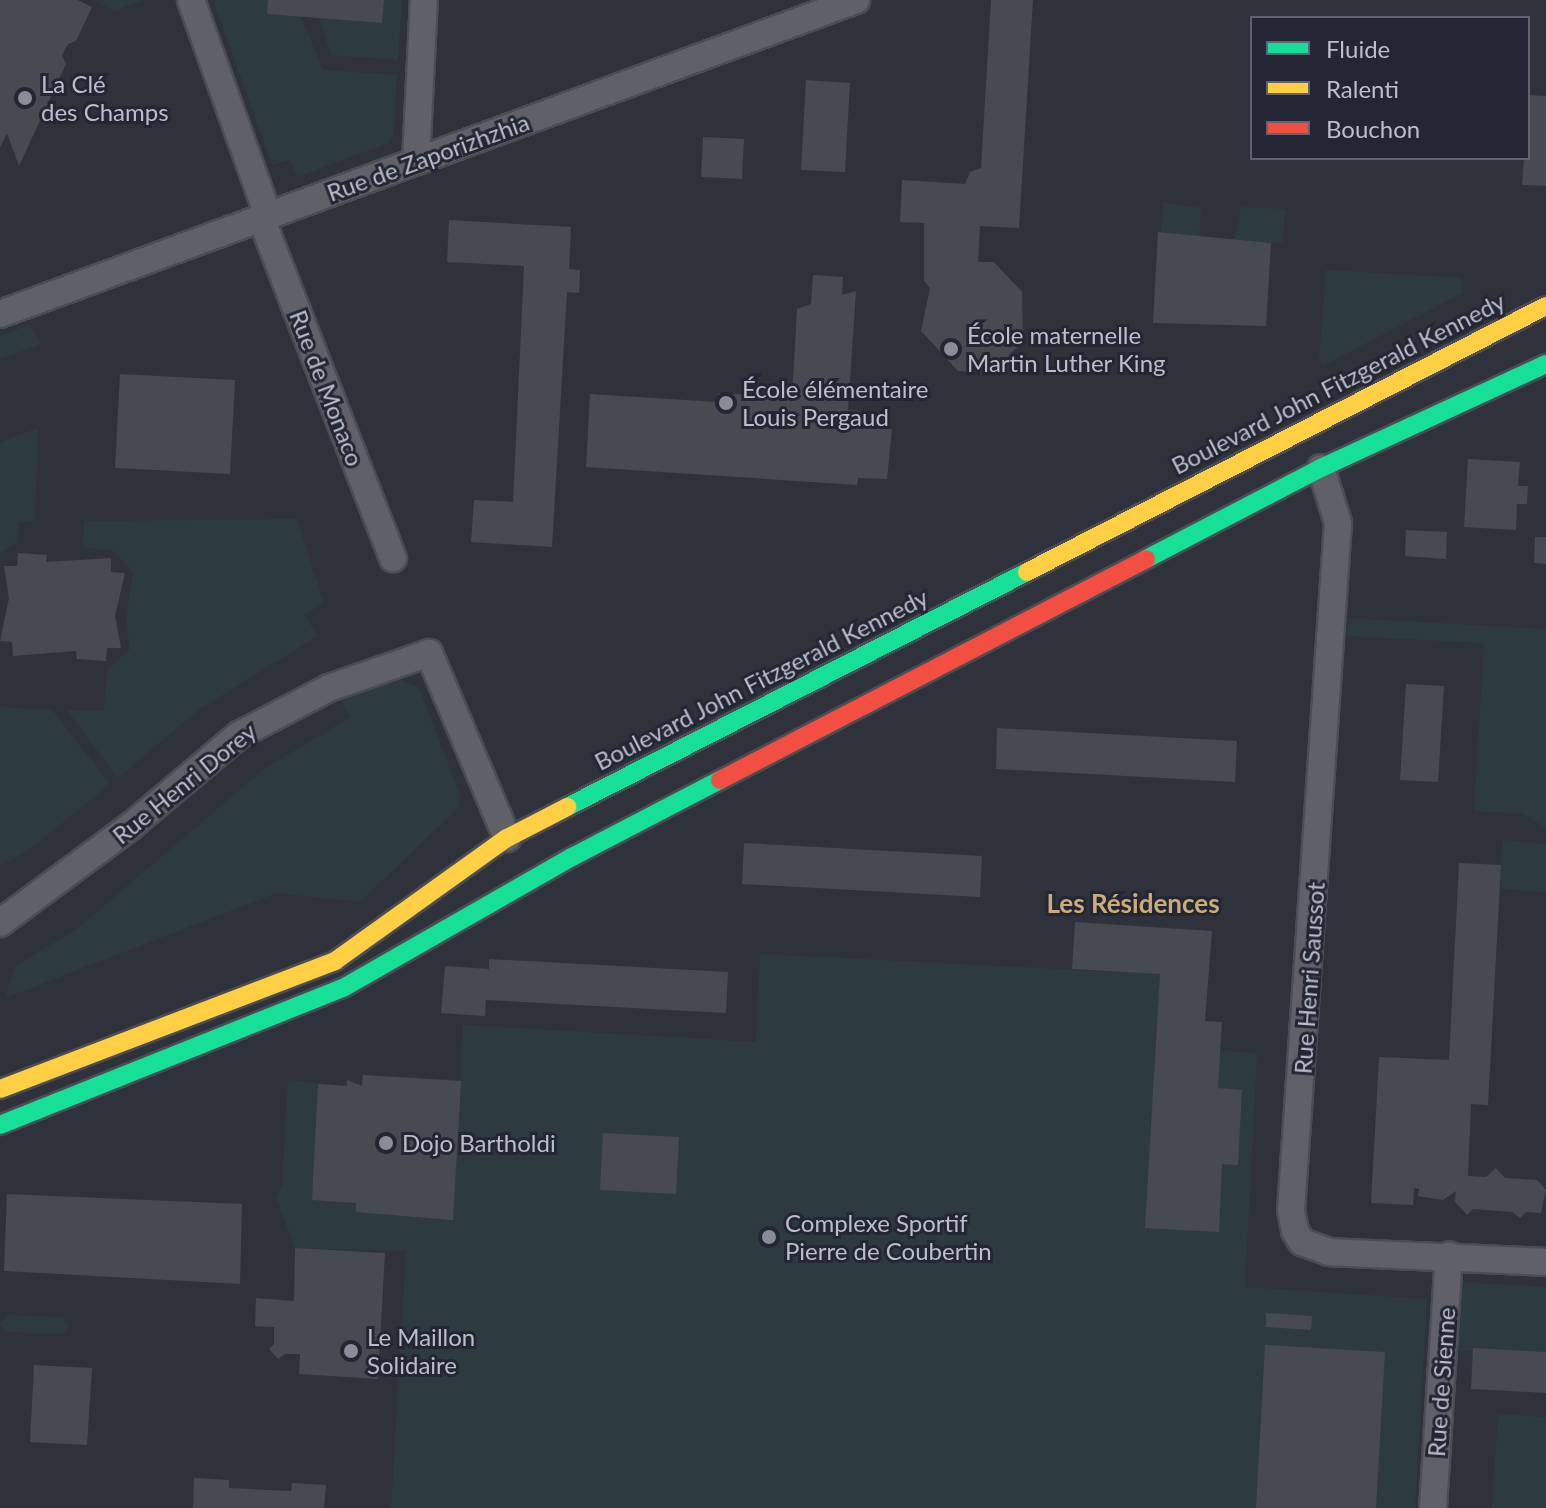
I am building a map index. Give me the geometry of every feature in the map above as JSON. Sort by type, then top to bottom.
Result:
[{"type":"main road","name":"Boulevard John Fitzgerald Kennedy","points":[[0,1089],[335,961],[507,838],[1546,306]]},
{"type":"main road","points":[[0,1125],[343,988],[557,865],[1321,468],[1546,364]]},
{"type":"street","name":"Rue de Monaco","points":[[191,0],[264,216],[393,558]]},
{"type":"street","points":[[416,161],[424,0]]},
{"type":"street","name":"Rue de Zaporizhzhia","points":[[0,314],[856,0]]},
{"type":"street","name":"Rue Henri Saussot","points":[[1321,468],[1338,523],[1291,1210],[1295,1231],[1302,1242],[1329,1252],[1546,1262]]},
{"type":"street","name":"Rue Henri Dorey","points":[[0,923],[131,826],[249,728],[329,688],[429,653],[507,838]]},
{"type":"street","name":"Rue de Sienne","points":[[1433,1508],[1449,1256]]},
{"type":"shaded area","points":[[92,0],[142,0],[115,11]]},
{"type":"shaded area","points":[[213,0],[268,0],[301,17],[323,70],[397,75],[393,136],[388,143],[297,177],[290,160],[272,165]]},
{"type":"shaded area","points":[[384,0],[402,0],[398,60],[331,55],[319,18],[381,23]]},
{"type":"shaded area","points":[[1163,202],[1201,208],[1199,239],[1161,232]]},
{"type":"shaded area","points":[[1241,207],[1285,209],[1283,243],[1234,241]]},
{"type":"shaded area","points":[[1326,270],[1462,278],[1463,293],[1324,365],[1319,360]]},
{"type":"shaded area","points":[[30,324],[41,344],[0,359],[0,336]]},
{"type":"shaded area","points":[[38,428],[35,521],[19,522],[17,542],[0,553],[0,442]]},
{"type":"shaded area","points":[[297,519],[324,603],[304,615],[318,636],[198,710],[118,778],[67,710],[104,710],[107,670],[130,649],[126,619],[133,572],[112,550],[83,548],[84,521]]},
{"type":"shaded area","points":[[1348,618],[1546,629],[1546,828],[1524,814],[1474,811],[1484,643],[1346,636]]},
{"type":"shaded area","points":[[397,678],[419,688],[460,795],[459,807],[360,902],[277,893],[5,998],[15,966],[77,929],[264,769],[351,717],[341,700]]},
{"type":"shaded area","points":[[0,707],[52,710],[110,784],[29,850],[0,866]]},
{"type":"shaded area","points":[[1503,840],[1546,844],[1546,892],[1500,889]]},
{"type":"shaded area","name":"Complexe Sportif Pierre de Coubertin","points":[[760,954],[1160,974],[1156,1046],[1257,1053],[1245,1287],[1427,1299],[1415,1508],[391,1508],[406,1251],[295,1248],[276,1197],[282,1188],[288,1080],[346,1086],[347,1080],[353,1086],[362,1086],[363,1075],[461,1080],[463,1025],[756,1042]]},
{"type":"shaded area","points":[[1456,1282],[1546,1287],[1546,1352],[1453,1351]]},
{"type":"shaded area","points":[[7,1315],[62,1317],[69,1326],[63,1334],[4,1332],[0,1324]]},
{"type":"shaded area","points":[[1498,1414],[1546,1417],[1546,1508],[1492,1508]]},
{"type":"building","name":"La Clé des Champs","points":[[0,0],[77,0],[92,7],[76,41],[68,44],[62,55],[66,64],[19,166],[7,133],[0,148]]},
{"type":"building","points":[[268,0],[384,0],[382,23],[267,14]]},
{"type":"building","points":[[991,0],[1033,0],[1019,228],[980,226],[978,262],[994,262],[1022,292],[1023,342],[1009,355],[1008,373],[958,371],[921,331],[930,288],[924,281],[924,223],[900,222],[902,180],[965,184],[970,172],[981,168]]},
{"type":"building","points":[[806,80],[850,83],[845,172],[801,170]]},
{"type":"building","points":[[1530,95],[1546,96],[1546,186],[1522,185],[1524,160],[1530,160]]},
{"type":"building","points":[[703,137],[744,139],[742,179],[701,177]]},
{"type":"building","points":[[449,220],[571,227],[569,269],[580,270],[579,293],[567,292],[552,547],[471,542],[474,500],[513,502],[524,266],[447,262]]},
{"type":"building","points":[[1158,232],[1271,243],[1266,326],[1153,323]]},
{"type":"building","points":[[813,275],[843,277],[842,295],[856,291],[848,410],[862,411],[860,428],[892,429],[887,479],[858,478],[857,485],[586,467],[590,394],[718,402],[718,393],[792,398],[797,309],[811,304]]},
{"type":"building","points":[[120,374],[235,380],[230,474],[115,468]]},
{"type":"building","points":[[1468,459],[1520,462],[1518,486],[1528,486],[1527,504],[1517,504],[1516,530],[1464,527]]},
{"type":"building","points":[[1406,530],[1447,532],[1446,559],[1405,556]]},
{"type":"building","points":[[1535,537],[1546,537],[1546,564],[1534,563]]},
{"type":"building","points":[[18,553],[47,555],[46,562],[111,558],[111,572],[125,573],[115,616],[121,648],[107,648],[106,661],[77,659],[76,651],[13,656],[12,642],[0,641],[9,598],[4,566],[17,566]]},
{"type":"building","points":[[1406,684],[1444,686],[1438,782],[1400,780]]},
{"type":"building","points":[[997,728],[1237,741],[1235,782],[996,769]]},
{"type":"building","points":[[744,843],[982,856],[980,897],[742,884]]},
{"type":"building","points":[[1459,863],[1501,865],[1488,1105],[1471,1104],[1468,1176],[1486,1177],[1496,1168],[1505,1178],[1537,1180],[1546,1190],[1541,1213],[1526,1212],[1520,1218],[1512,1212],[1473,1209],[1467,1215],[1455,1202],[1456,1191],[1443,1200],[1418,1196],[1419,1189],[1414,1188],[1413,1205],[1371,1203],[1379,1057],[1449,1060]]},
{"type":"building","points":[[1075,922],[1212,931],[1205,1021],[1222,1022],[1218,1088],[1242,1090],[1238,1165],[1222,1164],[1219,1232],[1145,1228],[1160,974],[1072,969]]},
{"type":"building","points":[[489,959],[728,972],[726,1013],[486,1000],[485,1016],[441,1013],[445,966],[489,969]]},
{"type":"building","name":"Dojo Bartholdi","points":[[363,1075],[461,1081],[453,1220],[356,1212],[356,1203],[312,1200],[318,1084],[347,1086],[347,1080],[362,1086]]},
{"type":"building","points":[[603,1133],[679,1137],[676,1194],[600,1190]]},
{"type":"building","points":[[7,1194],[242,1204],[240,1284],[4,1271]]},
{"type":"building","points":[[295,1248],[385,1253],[378,1379],[299,1374],[300,1354],[285,1354],[278,1359],[269,1349],[274,1344],[274,1327],[255,1326],[256,1298],[294,1301]]},
{"type":"building","points":[[1266,1313],[1312,1316],[1311,1330],[1266,1327]]},
{"type":"building","points":[[1265,1345],[1385,1352],[1376,1508],[1256,1508]]},
{"type":"building","points":[[1473,1348],[1546,1352],[1546,1393],[1471,1389]]},
{"type":"building","points":[[34,1365],[92,1368],[87,1445],[30,1442]]},
{"type":"building","points":[[194,1478],[229,1480],[229,1488],[291,1491],[292,1483],[326,1485],[324,1508],[193,1508]]},
{"type":"traffic: fast","points":[[1146,559],[1321,468],[1546,364]]},
{"type":"traffic: fast","points":[[567,807],[1027,572]]},
{"type":"traffic: fast","points":[[0,1125],[343,988],[572,857],[720,780]]},
{"type":"traffic: slow","points":[[1027,572],[1546,306]]},
{"type":"traffic: slow","points":[[0,1089],[335,961],[507,838],[567,807]]},
{"type":"traffic: jam","points":[[720,780],[1146,559]]},
{"type":"place","name":"La Clé des Champs","points":[[25,98]]},
{"type":"place","name":"École maternelle Martin Luther King","points":[[951,349]]},
{"type":"place","name":"École élémentaire Louis Pergaud","points":[[726,403]]},
{"type":"place","name":"Dojo Bartholdi","points":[[386,1143]]},
{"type":"place","name":"Complexe Sportif Pierre de Coubertin","points":[[769,1237]]},
{"type":"place","name":"Le Maillon Solidaire","points":[[351,1351]]},
{"type":"district","name":"Les Résidences","points":[[1133,904]]}]
